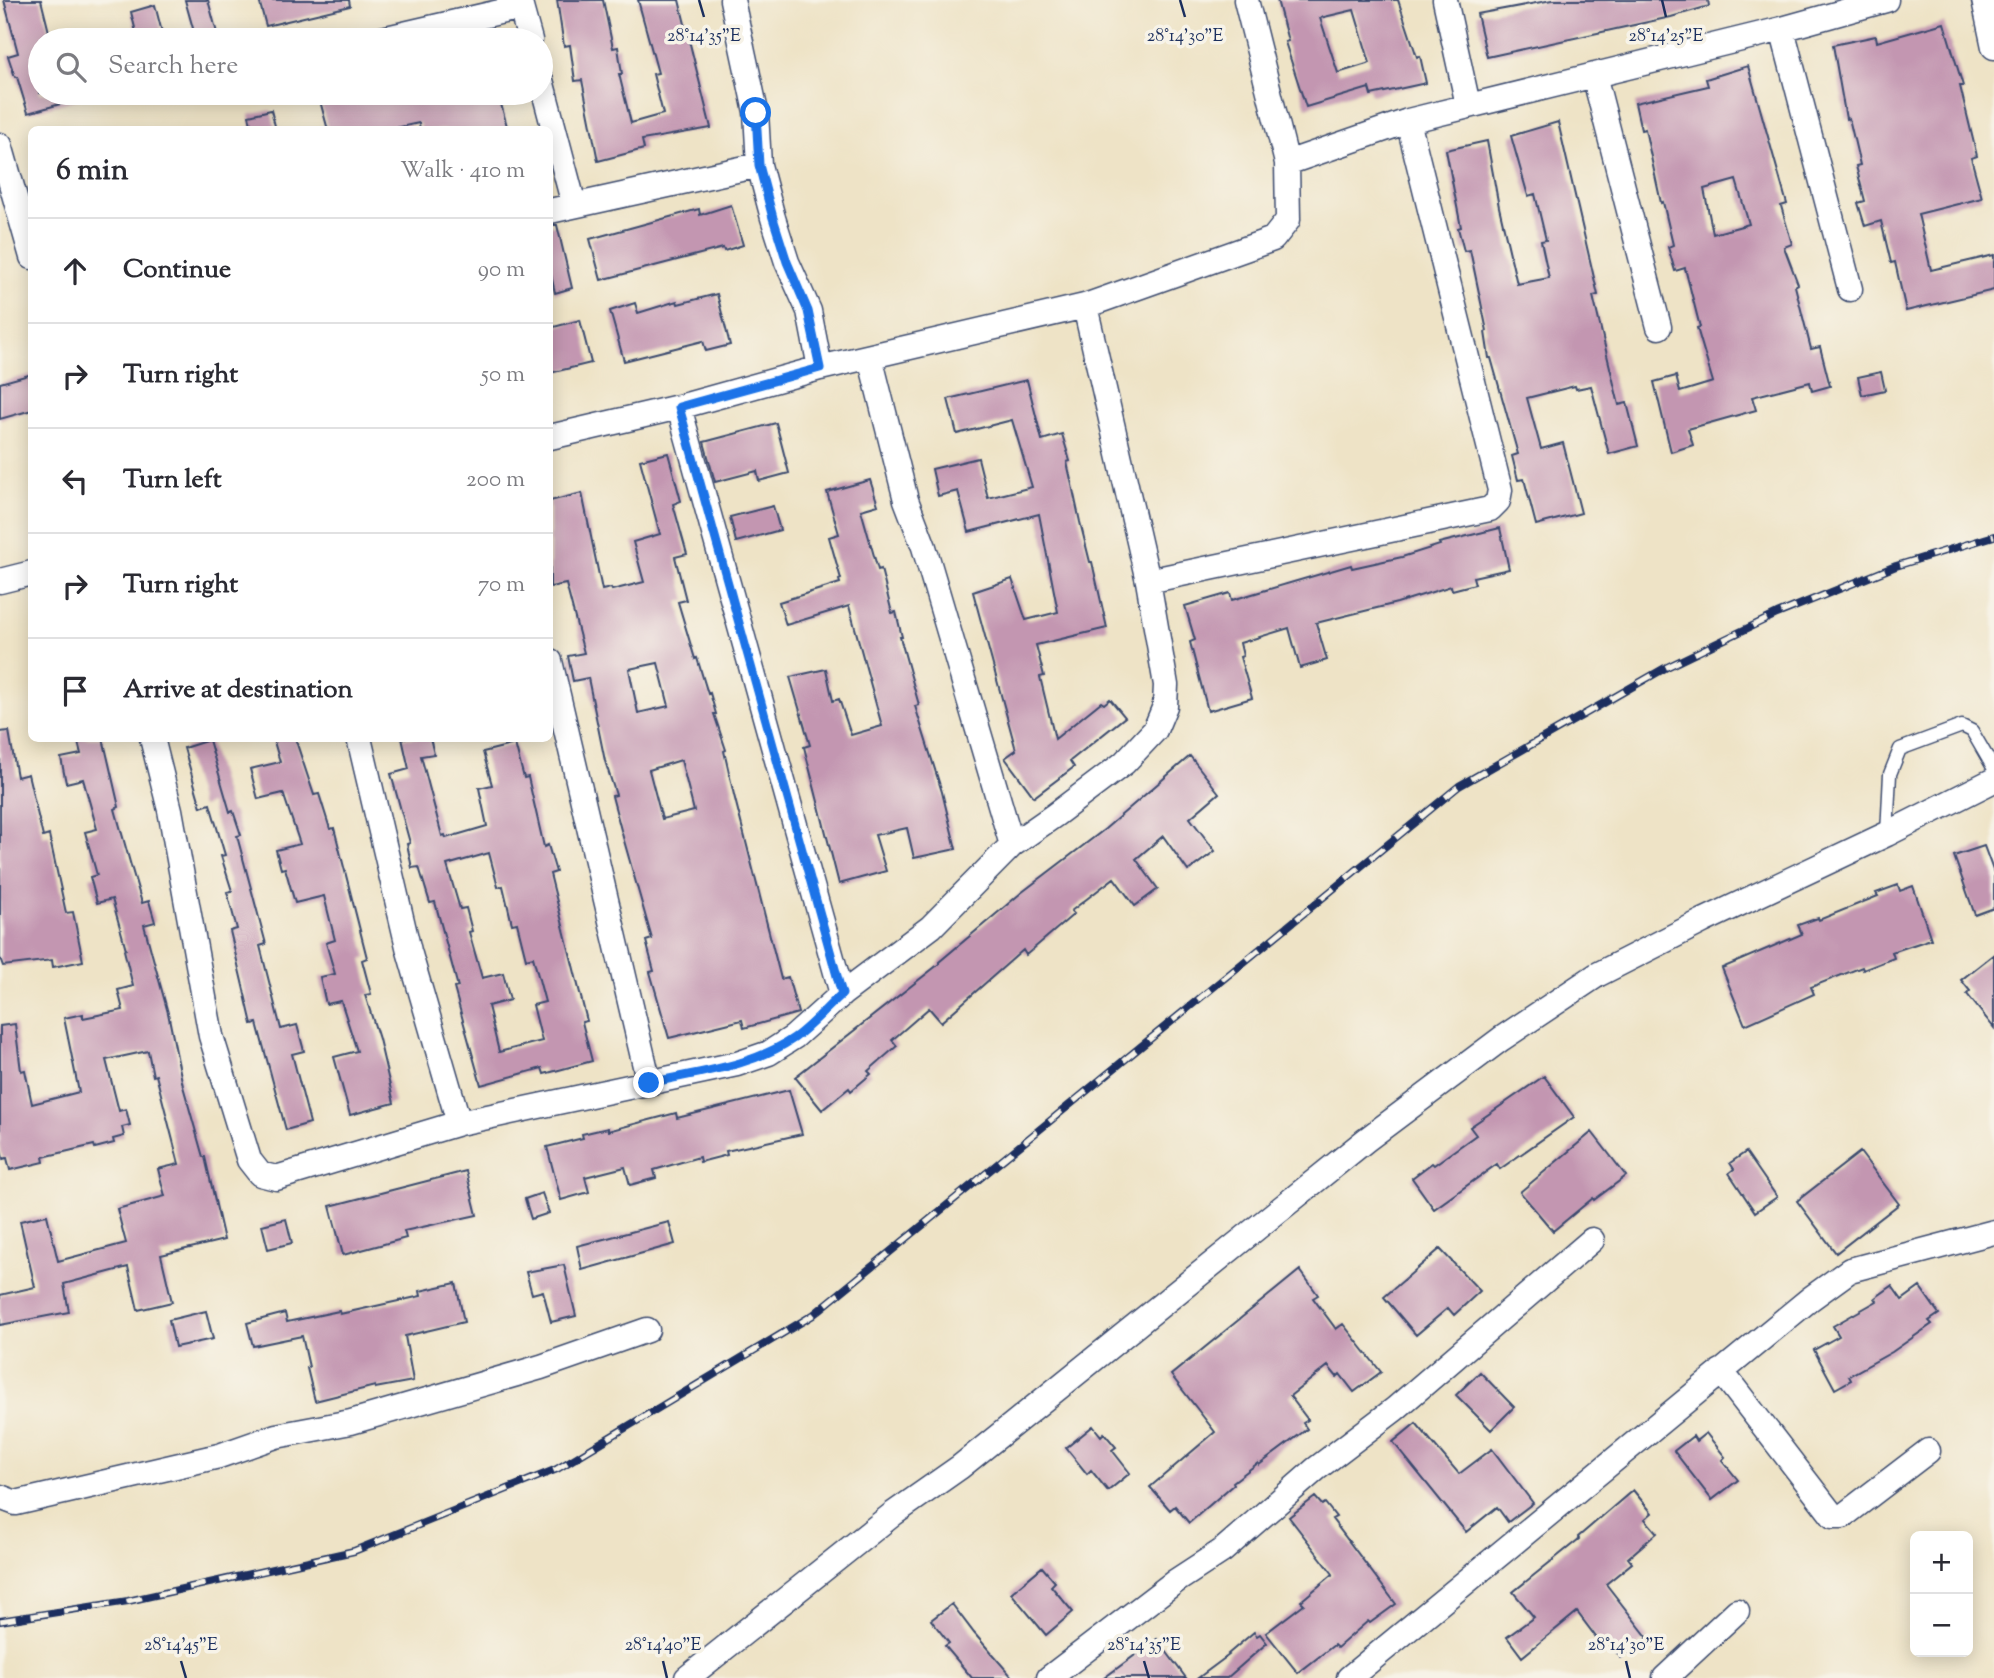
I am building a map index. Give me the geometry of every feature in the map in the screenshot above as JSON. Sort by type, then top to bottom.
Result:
[{"type":"street","points":[[732,0],[756,113],[759,165],[787,262],[808,311],[820,368]]},
{"type":"street","points":[[553,436],[679,407],[820,368],[1085,306],[1273,239],[1288,220],[1287,163],[1246,0]]},
{"type":"street","points":[[1445,0],[1468,105]]},
{"type":"street","points":[[1287,163],[1408,121],[1782,29],[1886,0]]},
{"type":"street","points":[[1984,0],[1994,47]]},
{"type":"street","points":[[425,28],[520,4],[527,28]]},
{"type":"street","points":[[1782,29],[1850,289]]},
{"type":"street","points":[[1594,75],[1659,327]]},
{"type":"street","points":[[548,105],[574,205]]},
{"type":"street","points":[[1147,581],[1490,509],[1498,501],[1500,490],[1408,121]]},
{"type":"street","points":[[0,145],[28,243]]},
{"type":"street","points":[[553,210],[759,165]]},
{"type":"street","points":[[153,742],[170,810],[211,1036],[249,1160],[260,1174],[276,1178],[459,1123],[737,1064],[769,1053],[794,1037],[842,994],[931,927],[1012,845],[1124,764],[1155,730],[1165,706],[1166,685],[1147,581],[1085,306]]},
{"type":"street","points":[[870,356],[906,500],[924,547],[1012,845]]},
{"type":"street","points":[[679,407],[842,994]]},
{"type":"street","points":[[0,581],[28,574]]},
{"type":"street","points":[[553,675],[649,1083]]},
{"type":"street","points":[[360,742],[410,951],[459,1123]]},
{"type":"street","points":[[687,1678],[893,1514],[960,1467],[1366,1140],[1501,1039],[1597,975],[1703,920],[1887,834],[1994,780]]},
{"type":"street","points":[[1349,1678],[1721,1371],[1850,1270],[1994,1232]]},
{"type":"street","points":[[1049,1678],[1175,1581],[1222,1551],[1316,1469],[1395,1409],[1592,1240]]},
{"type":"street","points":[[0,1497],[16,1503],[219,1456],[276,1436],[351,1422],[541,1367],[647,1330]]},
{"type":"street","points":[[1721,1371],[1833,1516],[1843,1516],[1928,1451]]},
{"type":"street","points":[[1665,1678],[1737,1611]]},
{"type":"lane","points":[[1887,834],[1890,774],[1900,749],[1962,726],[1972,731],[1994,769]]},
{"type":"building","points":[[4,0],[41,0],[48,28],[28,28],[28,105],[57,105],[28,113],[8,56],[18,53]]},
{"type":"building","points":[[185,0],[208,0],[216,28],[193,28]]},
{"type":"building","points":[[259,0],[349,0],[350,6],[266,26]]},
{"type":"building","points":[[557,0],[603,0],[613,48],[618,47],[622,74],[619,74],[631,123],[663,114],[653,74],[658,73],[638,0],[679,0],[711,128],[642,140],[644,149],[598,161],[582,80],[575,81],[570,45],[564,46]]},
{"type":"building","points":[[1277,0],[1398,0],[1417,57],[1420,56],[1426,83],[1371,95],[1369,88],[1306,107],[1285,42],[1288,41]],"holes":[[[1354,10],[1370,63],[1338,73],[1320,18]]]},
{"type":"building","points":[[1552,0],[1708,0],[1709,6],[1671,17],[1487,57],[1477,14]]},
{"type":"building","points":[[155,5],[161,28],[135,28],[131,12]]},
{"type":"building","points":[[1944,23],[1963,86],[1960,86],[1977,156],[1971,158],[1982,198],[1918,214],[1931,270],[1994,255],[1994,290],[1906,311],[1895,262],[1891,263],[1881,221],[1865,226],[1858,203],[1865,201],[1856,166],[1860,165],[1849,118],[1846,119],[1833,45],[1876,36],[1877,42]]},
{"type":"building","points":[[1748,66],[1787,204],[1781,206],[1792,244],[1784,247],[1798,284],[1795,286],[1811,349],[1820,347],[1830,386],[1812,391],[1810,382],[1752,397],[1756,410],[1688,429],[1693,445],[1671,452],[1654,382],[1676,376],[1680,392],[1713,382],[1697,328],[1700,327],[1685,268],[1675,271],[1668,247],[1673,245],[1645,129],[1641,130],[1635,103],[1708,86],[1706,79]],"holes":[[[1736,180],[1749,224],[1713,234],[1704,189]]]},
{"type":"building","points":[[321,105],[501,105],[507,126],[419,126],[419,123],[405,126],[327,126]]},
{"type":"building","points":[[271,110],[275,126],[251,126],[249,115]]},
{"type":"building","points":[[1558,122],[1598,295],[1593,296],[1619,405],[1627,403],[1638,446],[1609,454],[1591,386],[1576,389],[1575,386],[1527,398],[1541,449],[1563,443],[1581,513],[1536,525],[1524,479],[1518,480],[1512,456],[1518,454],[1489,358],[1487,331],[1470,250],[1464,251],[1458,228],[1461,227],[1446,150],[1487,141],[1517,284],[1549,278],[1541,241],[1546,240],[1535,194],[1528,196],[1511,136]]},
{"type":"building","points":[[731,205],[743,245],[601,280],[590,239],[699,209],[700,215]]},
{"type":"building","points":[[553,225],[557,225],[572,288],[555,293]]},
{"type":"building","points":[[717,294],[730,345],[706,351],[703,341],[624,361],[610,311],[635,303],[638,313],[677,301],[678,304]]},
{"type":"building","points":[[580,320],[591,363],[553,372],[553,327]]},
{"type":"building","points":[[1881,372],[1885,390],[1862,395],[1858,377]]},
{"type":"building","points":[[28,375],[28,411],[0,419],[0,383]]},
{"type":"building","points":[[1027,380],[1042,440],[1062,434],[1070,461],[1067,462],[1080,522],[1107,628],[1036,645],[1044,676],[1040,677],[1055,739],[1101,702],[1104,704],[1110,699],[1125,717],[1070,761],[1074,767],[1034,797],[1005,758],[1016,750],[973,592],[1012,579],[1026,620],[1058,612],[1039,514],[969,532],[958,491],[938,496],[932,469],[978,458],[988,498],[1032,487],[1012,420],[957,434],[948,399]]},
{"type":"building","points":[[776,423],[789,473],[759,481],[757,471],[715,482],[704,442]]},
{"type":"building","points":[[668,453],[681,501],[673,504],[687,554],[675,557],[686,600],[678,602],[695,659],[697,658],[708,694],[710,693],[726,750],[724,751],[734,795],[781,979],[788,977],[798,1013],[744,1028],[742,1020],[669,1038],[650,972],[654,971],[646,941],[652,939],[612,796],[616,795],[605,761],[588,678],[573,681],[568,656],[584,653],[566,584],[553,586],[553,500],[582,493],[602,590],[644,582],[633,542],[660,534],[640,460]],"holes":[[[658,663],[669,706],[638,713],[629,669]],[[681,760],[694,811],[662,819],[649,770]]]},
{"type":"building","points":[[870,480],[878,505],[861,510],[878,570],[881,569],[892,613],[896,612],[900,637],[919,705],[915,706],[942,792],[956,849],[914,858],[907,828],[875,835],[886,871],[839,884],[804,747],[810,745],[790,677],[826,669],[833,701],[839,699],[851,735],[882,726],[849,606],[786,625],[779,602],[840,583],[829,537],[839,534],[827,492]]},
{"type":"building","points":[[773,506],[780,530],[736,542],[730,517]]},
{"type":"building","points":[[1500,528],[1509,569],[1473,577],[1475,584],[1452,590],[1451,586],[1397,603],[1316,623],[1327,660],[1300,668],[1289,628],[1240,643],[1243,656],[1240,657],[1252,698],[1208,711],[1190,642],[1195,640],[1185,606],[1230,593],[1232,600],[1351,565],[1352,568],[1402,557],[1440,545],[1439,543]]},
{"type":"building","points":[[9,731],[17,777],[28,774],[43,837],[49,835],[66,913],[73,912],[83,961],[53,967],[52,960],[3,966],[0,958],[0,732]]},
{"type":"building","points":[[78,742],[104,742],[119,807],[115,809],[131,866],[142,903],[149,901],[155,922],[144,925],[224,1240],[161,1255],[172,1302],[138,1310],[128,1267],[64,1284],[69,1312],[0,1325],[0,1295],[35,1287],[20,1221],[47,1215],[58,1261],[126,1243],[117,1209],[165,1196],[158,1169],[179,1164],[148,1051],[106,1060],[119,1111],[126,1109],[130,1125],[122,1127],[124,1136],[113,1139],[114,1143],[43,1157],[44,1162],[10,1170],[7,1158],[3,1159],[0,1145],[0,1026],[15,1024],[21,1071],[25,1070],[32,1104],[79,1092],[64,1018],[83,1014],[83,1018],[123,1010],[118,990],[133,986],[112,899],[97,903],[90,877],[97,875],[85,832],[97,829],[83,779],[66,783],[61,758],[81,754]]},
{"type":"building","points":[[210,742],[230,812],[233,811],[241,835],[237,836],[266,944],[260,946],[281,1029],[297,1025],[304,1051],[292,1054],[310,1123],[286,1130],[257,1023],[252,1024],[230,931],[237,929],[227,892],[232,891],[221,856],[225,855],[210,804],[201,807],[184,748]]},
{"type":"building","points":[[274,742],[296,742],[314,795],[319,794],[330,829],[334,828],[367,958],[362,960],[371,994],[365,995],[379,1039],[394,1103],[350,1115],[334,1057],[357,1051],[341,1001],[326,1004],[320,977],[335,974],[326,943],[335,940],[324,896],[295,903],[285,868],[281,869],[276,850],[300,844],[283,793],[258,799],[250,769],[280,762]]},
{"type":"building","points":[[403,742],[431,742],[434,754],[421,756],[442,836],[445,835],[446,838],[487,826],[479,788],[492,785],[483,752],[515,744],[524,778],[528,777],[544,847],[548,845],[556,872],[550,874],[587,1021],[582,1022],[592,1061],[544,1074],[542,1068],[481,1085],[454,988],[458,987],[435,902],[430,903],[419,867],[412,868],[407,844],[410,843],[391,774],[409,769]],"holes":[[[489,853],[498,887],[503,886],[512,924],[517,923],[526,959],[533,957],[545,1002],[533,1005],[542,1041],[499,1052],[488,1006],[510,1000],[503,973],[482,978],[469,932],[472,931],[466,908],[460,909],[447,865]]]},
{"type":"building","points":[[1190,756],[1219,793],[1190,818],[1215,851],[1188,871],[1163,836],[1136,859],[1158,889],[1135,906],[1114,878],[1071,911],[1074,914],[1026,955],[1023,950],[941,1022],[929,1008],[892,1040],[897,1046],[868,1071],[871,1074],[822,1110],[795,1077],[939,964],[1021,893],[1105,829]]},
{"type":"building","points":[[1984,846],[1994,873],[1994,908],[1975,915],[1954,856]]},
{"type":"building","points":[[1898,885],[1900,891],[1913,886],[1931,939],[1892,952],[1894,958],[1811,987],[1814,994],[1745,1025],[1722,968],[1802,934],[1798,925],[1818,918],[1819,920]]},
{"type":"building","points":[[1994,954],[1994,1028],[1967,994],[1970,991],[1961,980]]},
{"type":"building","points":[[1544,1076],[1574,1117],[1500,1169],[1497,1164],[1434,1209],[1412,1178],[1476,1135],[1470,1127]]},
{"type":"building","points":[[789,1090],[802,1134],[726,1151],[727,1155],[700,1162],[699,1157],[654,1170],[656,1178],[630,1185],[625,1167],[585,1177],[589,1192],[561,1200],[547,1147],[583,1138],[582,1134],[608,1128],[608,1131],[676,1113],[677,1118]]},
{"type":"building","points":[[1592,1132],[1626,1176],[1594,1200],[1593,1198],[1553,1231],[1520,1192]]},
{"type":"building","points":[[1746,1152],[1777,1197],[1755,1212],[1729,1173],[1734,1169],[1730,1163]]},
{"type":"building","points":[[1860,1152],[1899,1204],[1836,1253],[1797,1201]]},
{"type":"building","points":[[466,1171],[477,1215],[404,1231],[406,1238],[343,1255],[330,1206]]},
{"type":"building","points":[[542,1193],[549,1213],[531,1219],[525,1199]]},
{"type":"building","points":[[286,1219],[292,1243],[268,1249],[262,1225]]},
{"type":"building","points":[[669,1222],[675,1244],[582,1270],[577,1246]]},
{"type":"building","points":[[1440,1249],[1480,1291],[1454,1315],[1448,1308],[1416,1335],[1384,1297]]},
{"type":"building","points":[[564,1265],[576,1316],[551,1322],[543,1291],[532,1294],[526,1272]]},
{"type":"building","points":[[1300,1270],[1318,1295],[1313,1298],[1336,1329],[1343,1324],[1381,1372],[1354,1392],[1340,1374],[1337,1377],[1328,1366],[1290,1396],[1308,1420],[1303,1423],[1307,1429],[1233,1482],[1234,1484],[1189,1523],[1175,1506],[1170,1510],[1150,1487],[1215,1432],[1171,1375]]},
{"type":"building","points":[[456,1283],[464,1322],[405,1336],[413,1381],[375,1386],[315,1401],[302,1336],[253,1346],[247,1323],[285,1313],[287,1322],[339,1311],[340,1314],[421,1296],[420,1291]]},
{"type":"building","points":[[1892,1286],[1902,1300],[1920,1287],[1939,1314],[1929,1321],[1932,1324],[1892,1352],[1849,1376],[1851,1380],[1835,1389],[1814,1350],[1839,1336],[1833,1326],[1877,1301],[1875,1298]]},
{"type":"building","points":[[206,1311],[213,1339],[175,1347],[169,1320]]},
{"type":"building","points":[[1480,1372],[1514,1407],[1491,1430],[1456,1395]]},
{"type":"building","points":[[1416,1423],[1459,1474],[1492,1449],[1533,1503],[1508,1522],[1497,1507],[1466,1532],[1393,1442]]},
{"type":"building","points":[[1093,1426],[1101,1436],[1104,1433],[1116,1447],[1112,1450],[1130,1473],[1108,1491],[1091,1470],[1087,1474],[1066,1448]]},
{"type":"building","points":[[1706,1433],[1725,1457],[1722,1460],[1738,1480],[1712,1500],[1674,1451],[1693,1436],[1696,1441]]},
{"type":"building","points":[[1633,1490],[1652,1513],[1645,1519],[1657,1533],[1628,1558],[1632,1563],[1606,1584],[1648,1638],[1621,1658],[1607,1641],[1602,1645],[1577,1612],[1522,1657],[1507,1637],[1534,1617],[1513,1592],[1579,1539],[1578,1537]]},
{"type":"building","points":[[1315,1497],[1322,1505],[1325,1503],[1336,1517],[1332,1519],[1396,1604],[1370,1623],[1368,1621],[1337,1648],[1334,1645],[1298,1673],[1266,1633],[1304,1604],[1301,1601],[1333,1574],[1289,1517]]},
{"type":"building","points":[[1042,1567],[1055,1582],[1051,1586],[1073,1612],[1046,1635],[1011,1593]]},
{"type":"building","points":[[952,1604],[1013,1678],[972,1678],[945,1646],[949,1643],[931,1620]]},
{"type":"building","points":[[1254,1632],[1257,1636],[1260,1634],[1267,1643],[1227,1678],[1198,1678],[1229,1655]]},
{"type":"building","points":[[1157,1639],[1186,1678],[1104,1678]]},
{"type":"railway","points":[[0,1621],[128,1601],[354,1551],[557,1469],[813,1315],[1459,786],[1665,668],[1777,614],[1896,566],[1994,536]]},
{"type":"route","points":[[649,1083],[737,1064],[769,1053],[794,1037],[842,994],[679,407],[820,368],[808,311],[787,262],[759,165],[756,113]]}]
